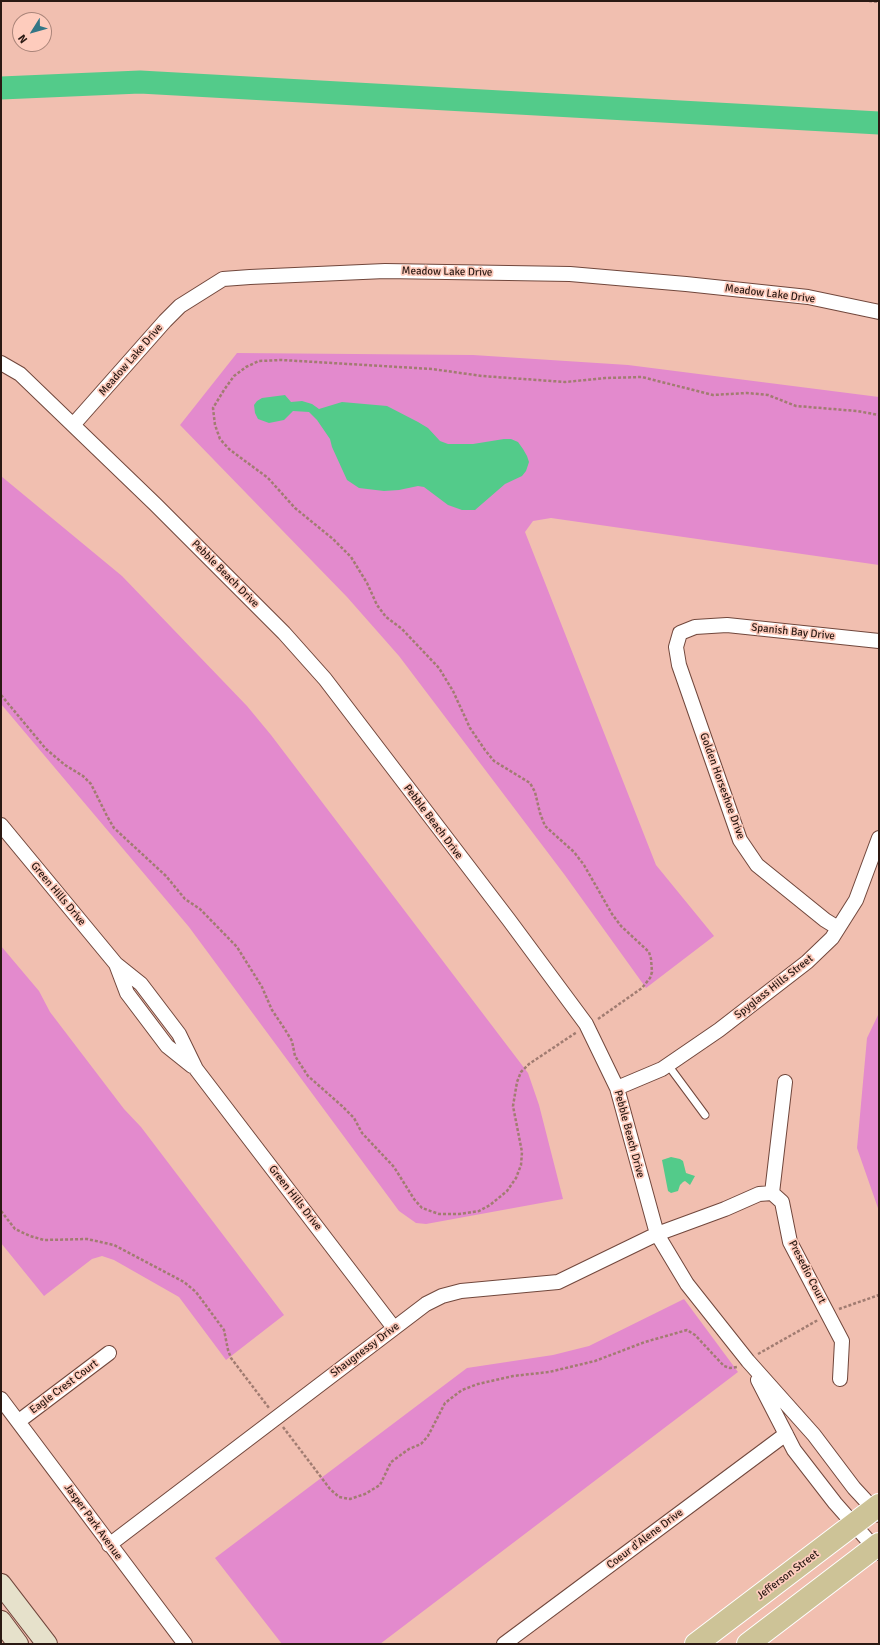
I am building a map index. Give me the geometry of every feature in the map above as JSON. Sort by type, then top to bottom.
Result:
[{"type":"main road","name":"Jefferson Street","points":[[696,1644],[854,1524],[877,1510]]},
{"type":"main road","points":[[748,1644],[877,1548]]},
{"type":"street","name":"Meadow Lake Drive","points":[[73,425],[180,306],[223,280],[250,277],[385,271],[570,274],[686,284],[808,297],[879,312]]},
{"type":"street","name":"Pebble Beach Drive","points":[[1,363],[20,374],[168,516],[284,633],[325,679],[508,920],[587,1026],[617,1088],[657,1234],[687,1284],[748,1361]]},
{"type":"street","name":"Spanish Bay Drive","points":[[707,626],[727,625],[879,641]]},
{"type":"street","name":"Golden Horseshoe Drive","points":[[707,626],[695,627],[680,633],[676,647],[679,665],[740,840],[757,865],[825,920],[838,928]]},
{"type":"street","name":"Green Hills Drive","points":[[1,825],[116,964],[141,984],[179,1034],[196,1069],[394,1328]]},
{"type":"street","name":"Spyglass Hills Street","points":[[617,1088],[662,1069],[719,1030],[807,962],[832,938],[856,900],[879,838]]},
{"type":"street","points":[[657,1234],[725,1209],[759,1194],[772,1193],[785,1082]]},
{"type":"street","name":"Presedio Court","points":[[772,1193],[782,1202],[790,1242],[842,1341],[840,1379]]},
{"type":"street","name":"Shaugnessy Drive","points":[[109,1544],[426,1304],[442,1296],[461,1291],[558,1282],[657,1234]]},
{"type":"street","name":"Eagle Crest Court","points":[[19,1421],[109,1353]]},
{"type":"street","points":[[748,1361],[794,1450],[835,1503],[877,1548]]},
{"type":"street","points":[[748,1361],[814,1435],[854,1488],[877,1510]]},
{"type":"street","name":"Jasper Park Avenue","points":[[1,1398],[185,1644]]},
{"type":"street","name":"Coeur d'Alene Drive","points":[[504,1644],[786,1434]]},
{"type":"street","points":[[1,1584],[47,1644]]},
{"type":"street","points":[[1,1621],[18,1644]]},
{"type":"lane","points":[[668,1065],[705,1115]]},
{"type":"path","points":[[869,1],[879,2]]},
{"type":"path","points":[[1,695],[46,750],[65,765],[83,776],[91,784],[114,828],[166,876],[185,899],[200,909],[237,947],[262,987],[272,1010],[292,1041],[295,1056],[308,1076],[354,1118],[362,1133],[394,1167],[414,1199],[422,1208],[439,1214],[459,1214],[479,1211],[490,1205],[507,1191],[516,1178],[521,1165],[522,1152],[513,1106],[516,1082],[521,1072],[529,1064],[642,988],[650,978],[652,972],[649,952],[621,926],[612,914],[584,865],[574,852],[545,826],[535,792],[530,783],[494,761],[485,750],[470,728],[453,690],[439,668],[402,629],[386,617],[377,605],[367,583],[351,557],[333,539],[295,508],[268,478],[229,449],[220,440],[214,425],[214,408],[234,376],[246,367],[259,362],[282,360],[432,369],[482,376],[565,382],[605,378],[642,377],[713,395],[747,393],[768,395],[796,406],[857,411],[879,416]]},
{"type":"path","points":[[1,1211],[15,1228],[30,1236],[44,1240],[87,1239],[114,1245],[184,1282],[196,1292],[224,1330],[231,1358],[330,1489],[339,1497],[350,1499],[365,1494],[380,1484],[392,1462],[410,1449],[421,1444],[428,1436],[446,1403],[462,1390],[478,1384],[513,1376],[549,1372],[595,1361],[645,1342],[687,1330],[700,1340],[724,1366],[735,1368],[828,1314],[879,1295]]},
{"type":"shaded area","points":[[237,353],[473,355],[628,365],[879,397],[879,565],[551,518],[533,521],[525,532],[656,865],[714,936],[646,988],[564,874],[399,656],[347,597],[180,425]]},
{"type":"shaded area","points":[[285,395],[291,402],[302,401],[312,404],[319,409],[342,402],[387,406],[428,428],[440,441],[448,444],[473,444],[511,439],[518,442],[529,462],[526,471],[522,476],[505,484],[475,510],[462,510],[448,505],[424,487],[418,486],[384,491],[359,488],[347,480],[332,447],[330,439],[317,420],[309,412],[293,411],[284,420],[269,423],[258,419],[255,413],[254,405],[257,401],[262,398]]},
{"type":"shaded area","points":[[1,476],[122,576],[247,706],[271,735],[528,1073],[539,1105],[563,1199],[426,1224],[416,1223],[399,1211],[189,927],[1,704]]},
{"type":"shaded area","points":[[1,946],[39,991],[50,1012],[124,1109],[141,1127],[284,1315],[226,1360],[179,1297],[114,1260],[102,1256],[92,1259],[44,1296],[1,1243]]},
{"type":"shaded area","points":[[879,1013],[879,1211],[857,1148],[867,1038]]},
{"type":"shaded area","points":[[671,1157],[683,1161],[686,1173],[695,1176],[690,1185],[685,1181],[680,1185],[678,1191],[671,1193],[668,1191],[662,1160]]},
{"type":"shaded area","points":[[684,1299],[738,1372],[380,1644],[282,1644],[215,1558],[467,1368],[553,1355],[589,1346]]},
{"type":"waterway","points":[[1,88],[140,82],[879,123]]}]
